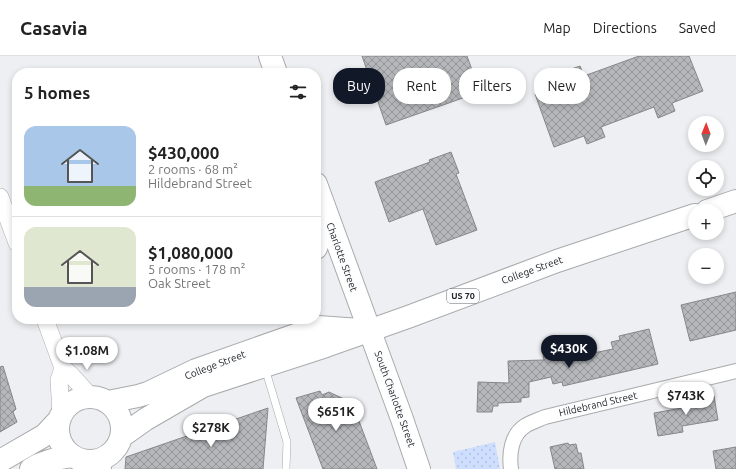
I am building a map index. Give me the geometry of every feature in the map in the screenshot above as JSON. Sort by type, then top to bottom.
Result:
[{"type":"main road","points":[[270,56],[274,68]]},
{"type":"main road","name":"Charlotte Street","points":[[321,198],[370,330]]},
{"type":"main road","points":[[724,205],[736,201]]},
{"type":"main road","points":[[321,233],[327,214]]},
{"type":"main road","name":"College Street","points":[[122,436],[146,419],[203,386],[408,317],[556,261],[688,217]]},
{"type":"main road","name":"College Street","points":[[99,399],[143,395],[172,383],[196,370],[301,326],[370,330]]},
{"type":"main road","name":"South Charlotte Street","points":[[370,330],[419,469]]},
{"type":"main road","points":[[0,461],[45,435],[69,404],[79,398],[99,399],[114,407],[122,420],[122,436],[114,450],[102,464],[81,460],[72,456],[61,444],[58,433],[60,417]]},
{"type":"main road","points":[[31,469],[43,462],[56,458],[72,456]]},
{"type":"street","points":[[0,197],[12,229]]},
{"type":"street","points":[[47,324],[63,368],[99,399]]},
{"type":"street","points":[[60,417],[59,380],[63,368]]},
{"type":"street","name":"Hildebrand Street","points":[[511,466],[513,440],[524,427],[545,417],[736,371]]},
{"type":"lane","points":[[264,366],[287,442],[286,469]]},
{"type":"shaded area","points":[[495,442],[500,469],[456,469],[453,452]]},
{"type":"building","points":[[362,56],[467,56],[471,68],[459,68],[459,99],[451,102],[451,68],[393,68],[393,104],[446,104],[386,125],[379,104],[385,104],[385,68],[366,68]]},
{"type":"building","points":[[639,56],[689,56],[703,91],[672,103],[675,111],[658,118],[654,107],[601,127],[605,137],[587,144],[584,136],[554,147],[539,104],[590,104],[590,74]]},
{"type":"building","points":[[451,152],[459,173],[456,174],[477,230],[436,245],[423,209],[389,222],[375,182],[430,162],[429,160]]},
{"type":"building","points":[[736,292],[736,330],[690,341],[681,305]]},
{"type":"building","points":[[649,329],[658,364],[563,386],[562,382],[553,384],[551,377],[529,382],[529,397],[521,398],[521,402],[498,403],[498,406],[493,406],[492,412],[477,412],[478,382],[509,383],[508,361],[544,360],[543,356],[573,350],[574,357],[613,349],[611,342],[620,340],[619,336]]},
{"type":"building","points":[[3,366],[16,409],[13,412],[17,422],[0,432],[0,367]]},
{"type":"building","points":[[320,391],[322,395],[329,392],[344,399],[347,406],[353,405],[377,469],[323,469],[296,398]]},
{"type":"building","points":[[714,396],[718,420],[682,426],[683,432],[658,436],[654,413],[694,406],[693,399]]},
{"type":"building","points":[[268,408],[263,469],[125,469],[126,457]]},
{"type":"building","points":[[568,443],[569,445],[576,444],[578,453],[581,453],[584,469],[555,469],[550,447]]},
{"type":"building","points":[[736,447],[736,469],[716,469],[713,451]]}]
